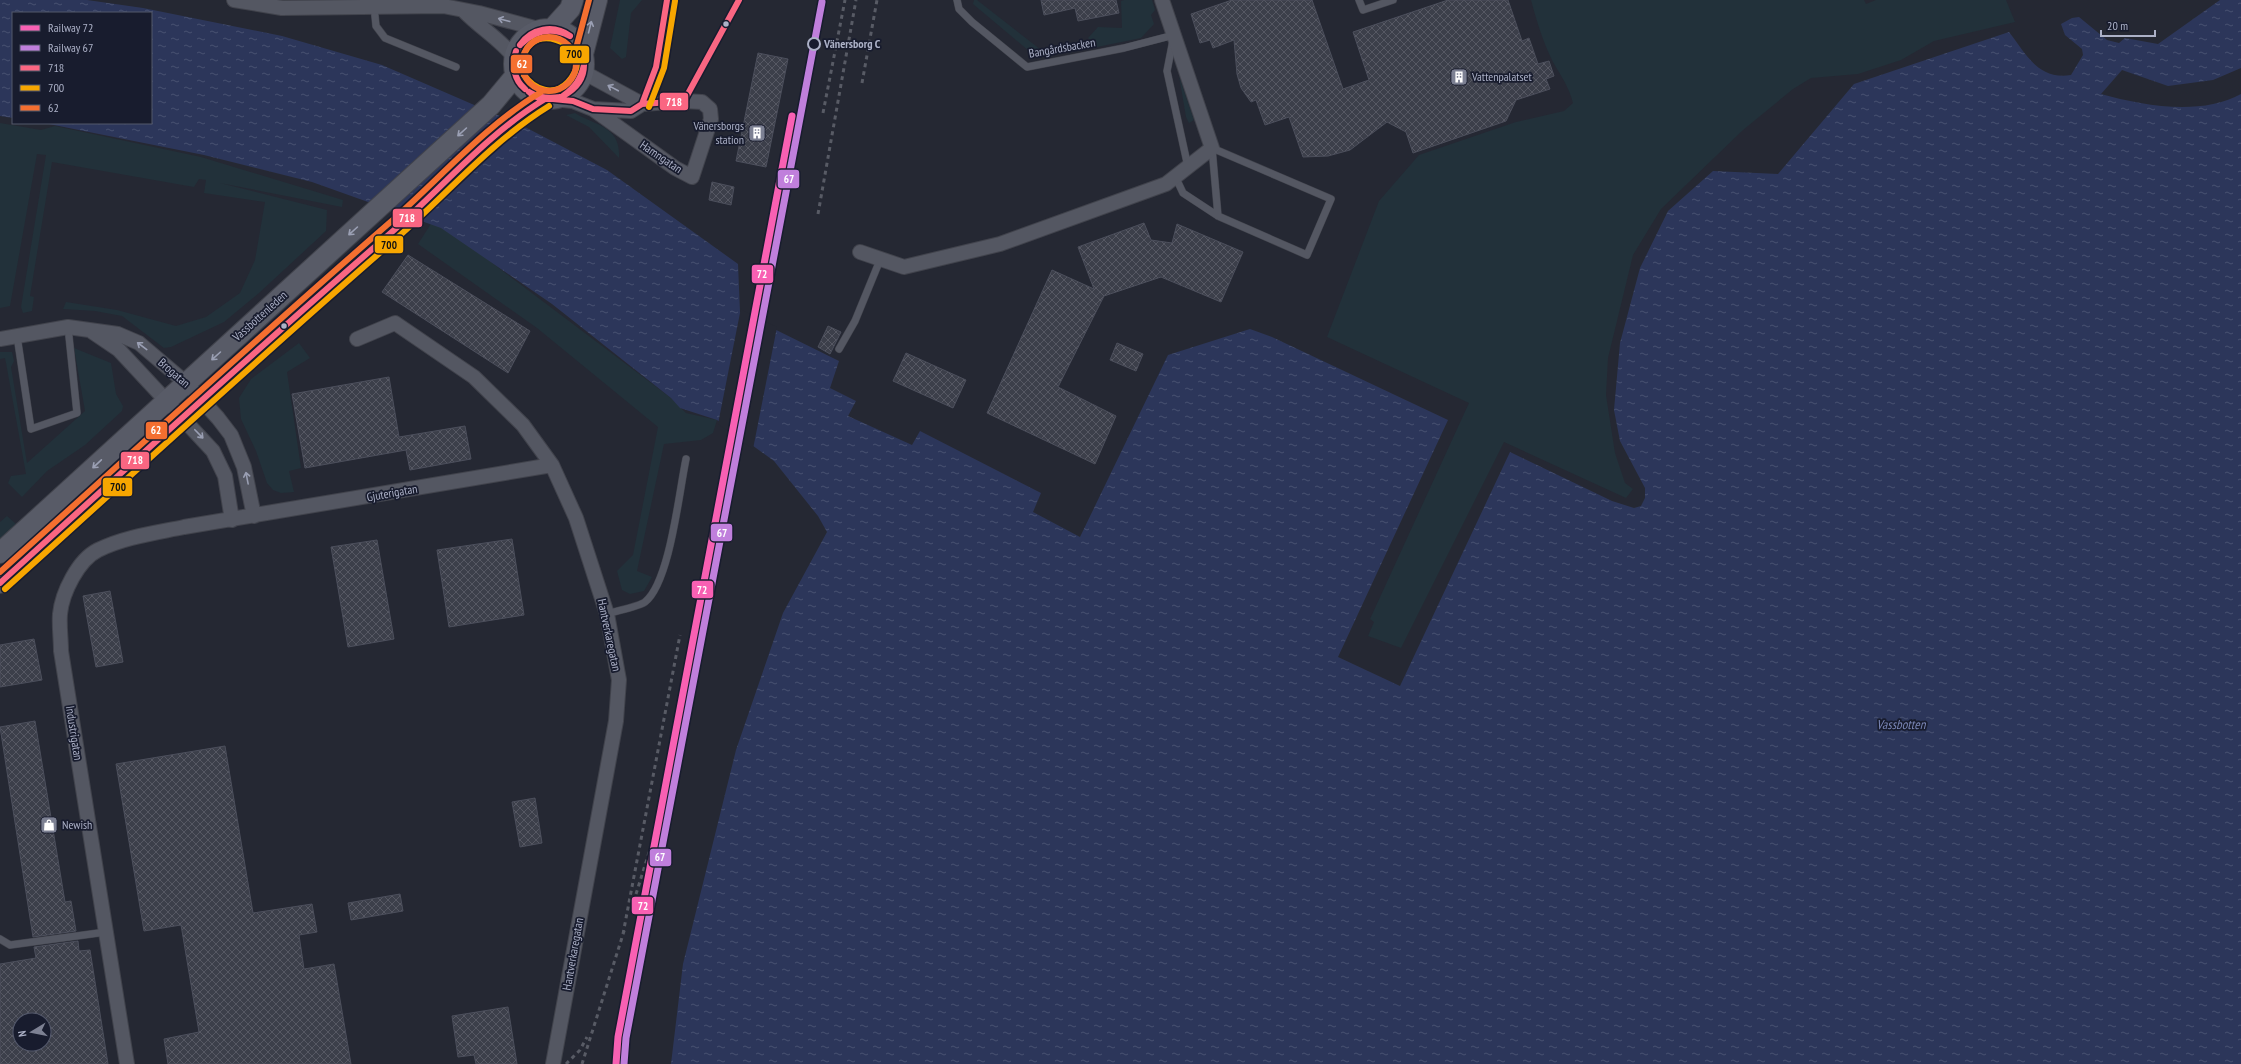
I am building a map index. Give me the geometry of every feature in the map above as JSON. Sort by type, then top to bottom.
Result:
[{"type":"main road","points":[[573,0],[570,9],[547,29],[524,39],[515,66],[525,90],[532,95],[549,99],[572,91],[583,63],[597,0]]},
{"type":"main road","points":[[547,29],[562,31],[571,37],[583,63]]},
{"type":"main road","name":"Vassbottenleden","points":[[0,553],[491,105],[515,66]]},
{"type":"main road","name":"Vassbottenleden","points":[[0,583],[201,399],[407,219],[514,118],[549,99]]},
{"type":"street","points":[[234,0],[283,4],[444,6],[547,29]]},
{"type":"street","points":[[860,252],[904,267],[1000,244],[1098,210],[1166,184],[1212,148],[1162,0]]},
{"type":"street","points":[[463,10],[476,23],[499,40],[515,66]]},
{"type":"street","points":[[583,63],[642,104]]},
{"type":"street","name":"Hamngatan","points":[[549,99],[573,101],[593,109],[675,168],[692,177],[711,119],[710,109],[702,102],[684,101],[642,104],[631,111],[593,109]]},
{"type":"street","name":"Hantverkaregatan","points":[[357,339],[396,322],[474,377],[523,425],[552,466],[576,518],[606,614],[618,680],[616,721],[553,1064]]},
{"type":"street","name":"Brogatan","points":[[0,339],[68,327],[118,334],[139,343],[186,383],[223,423],[239,451],[244,467],[254,516]]},
{"type":"street","name":"Brogatan","points":[[90,330],[118,350],[167,400],[213,451],[225,476],[232,520]]},
{"type":"street","name":"Gjuterigatan","points":[[232,520],[552,466]]},
{"type":"street","name":"Industrigatan","points":[[128,1064],[61,651],[60,613],[67,586],[79,568],[96,550],[124,540],[232,520]]},
{"type":"lane","points":[[642,104],[653,81],[658,60],[667,0]]},
{"type":"lane","points":[[684,101],[739,0]]},
{"type":"lane","name":"Bangårdsbacken","points":[[957,0],[959,9],[972,22],[1027,67],[1124,48],[1174,35]]},
{"type":"lane","points":[[1359,0],[1363,10],[1393,0]]},
{"type":"lane","points":[[374,6],[376,26],[385,38],[456,67]]},
{"type":"lane","points":[[1174,35],[1166,71],[1188,167]]},
{"type":"lane","points":[[1175,176],[1183,193],[1218,216],[1307,255],[1331,199],[1212,148],[1218,216]]},
{"type":"lane","points":[[839,349],[855,321],[880,260]]},
{"type":"lane","points":[[17,336],[31,429],[77,412],[68,327]]},
{"type":"lane","points":[[606,614],[644,603],[657,587],[666,561],[686,459]]},
{"type":"lane","points":[[1,941],[10,945],[106,932]]},
{"type":"shaded area","points":[[620,0],[642,0],[631,13],[626,57],[622,59],[610,48]]},
{"type":"shaded area","points":[[974,0],[977,0],[1041,50],[1075,42],[1077,48],[1063,53],[1035,56],[973,4]]},
{"type":"shaded area","points":[[1152,0],[1155,10],[1151,15],[1154,24],[1141,38],[1097,47],[1088,38],[1098,27],[1122,28],[1121,1]]},
{"type":"shaded area","points":[[1531,0],[1864,0],[1866,4],[1876,0],[2006,0],[2015,22],[1934,41],[1901,60],[1858,74],[1811,78],[1793,89],[1743,130],[1661,209],[1633,255],[1608,358],[1606,395],[1615,453],[1625,483],[1633,489],[1626,498],[1504,442],[1401,648],[1368,636],[1374,622],[1370,619],[1469,403],[1327,337],[1379,201],[1419,155],[1516,122],[1564,111],[1573,103],[1567,87],[1546,47]]},
{"type":"shaded area","points":[[1179,76],[1194,120],[1189,123],[1186,117]]},
{"type":"shaded area","points":[[575,113],[606,128],[611,133],[616,139],[619,147],[619,158],[589,127],[566,115]]},
{"type":"shaded area","points":[[0,123],[41,130],[55,126],[201,157],[343,200],[342,207],[220,183],[327,210],[326,231],[259,293],[224,322],[171,347],[164,348],[122,316],[95,311],[63,309],[66,302],[117,310],[176,326],[206,317],[240,293],[255,260],[265,202],[204,193],[206,180],[199,179],[194,187],[52,162],[30,296],[34,297],[32,311],[23,313],[21,307],[46,155],[37,154],[10,306],[0,308]]},
{"type":"shaded area","points":[[434,219],[671,398],[686,413],[717,420],[713,433],[701,440],[664,444],[637,571],[652,577],[644,591],[630,594],[622,590],[617,571],[633,555],[658,427],[537,328],[418,244]]},
{"type":"shaded area","points":[[299,343],[310,358],[287,372],[301,468],[289,471],[294,492],[281,493],[273,490],[267,483],[256,451],[241,419],[239,398],[251,379]]},
{"type":"shaded area","points":[[74,348],[111,363],[116,394],[123,406],[122,411],[85,445],[47,471],[22,497],[8,483],[11,476],[26,474],[5,358],[0,359],[0,352],[12,352],[14,361],[11,367],[27,463],[85,411]]},
{"type":"shaded area","points":[[7,516],[16,524],[0,539],[0,522]]},
{"type":"water","name":"Vassbotten","points":[[0,0],[87,0],[143,8],[282,36],[382,65],[525,127],[607,170],[738,264],[740,312],[839,361],[830,388],[856,401],[848,416],[912,445],[920,431],[1041,493],[1033,512],[1080,537],[1168,355],[1250,329],[1272,337],[1448,420],[1338,657],[1400,686],[1510,452],[1612,501],[1634,508],[1641,506],[1645,498],[1645,488],[1620,441],[1614,410],[1620,343],[1640,268],[1668,211],[1713,171],[1778,174],[1854,84],[2009,32],[2034,64],[2042,70],[2050,74],[2060,76],[2071,75],[2083,55],[2082,49],[2065,35],[2061,24],[2072,18],[2079,17],[2107,40],[2119,43],[2125,38],[2158,44],[2220,0],[2241,0],[2241,68],[2213,80],[2168,86],[2122,70],[2101,94],[2154,105],[2190,107],[2225,101],[2241,94],[2241,1064],[671,1064],[683,964],[736,750],[783,613],[827,532],[818,516],[774,461],[717,420],[680,408],[671,398],[552,304],[441,228],[312,182],[204,155],[49,124],[152,124],[152,12],[12,12],[12,118],[0,116]]},
{"type":"pier","points":[[741,308],[742,310],[777,327],[753,449],[718,424]]},
{"type":"building","points":[[1041,0],[1116,0],[1119,13],[1078,21],[1075,8],[1044,15]]},
{"type":"building","points":[[1232,0],[1312,0],[1343,89],[1369,80],[1353,32],[1448,0],[1508,0],[1522,41],[1529,38],[1538,64],[1549,61],[1554,76],[1546,79],[1550,89],[1516,100],[1506,121],[1413,153],[1406,132],[1387,122],[1350,150],[1328,156],[1303,157],[1289,117],[1265,125],[1256,100],[1251,102],[1241,88],[1237,74],[1234,40],[1213,48],[1210,40],[1200,43],[1191,14]]},
{"type":"building","name":"Vänersborgs station","points":[[758,53],[788,59],[766,167],[736,161]]},
{"type":"building","points":[[712,182],[734,187],[731,205],[709,200]]},
{"type":"building","points":[[1144,223],[1151,240],[1172,243],[1177,224],[1243,252],[1221,302],[1161,277],[1104,296],[1058,387],[1116,416],[1095,464],[987,413],[1052,270],[1094,289],[1078,247]]},
{"type":"building","points":[[408,255],[530,331],[508,373],[382,292]]},
{"type":"building","points":[[828,326],[841,332],[830,354],[818,347]]},
{"type":"building","points":[[1117,343],[1143,354],[1136,371],[1110,360]]},
{"type":"building","points":[[906,353],[966,380],[953,408],[893,381]]},
{"type":"building","points":[[389,377],[399,437],[465,426],[471,459],[410,470],[406,450],[305,468],[292,394]]},
{"type":"building","points":[[512,539],[524,615],[449,627],[437,550]]},
{"type":"building","points":[[377,540],[394,639],[348,647],[331,547]]},
{"type":"building","points":[[110,591],[123,662],[96,667],[83,596]]},
{"type":"building","points":[[34,639],[42,680],[0,687],[0,645]]},
{"type":"building","points":[[35,721],[65,902],[71,901],[76,931],[33,937],[0,727]]},
{"type":"building","points":[[225,746],[253,913],[312,904],[317,932],[299,935],[304,969],[334,964],[351,1064],[168,1064],[164,1039],[199,1032],[181,925],[144,931],[116,764]]},
{"type":"building","points":[[535,798],[542,843],[520,847],[512,802]]},
{"type":"building","points":[[400,894],[403,911],[351,920],[348,903]]},
{"type":"building","points":[[78,941],[79,951],[90,950],[108,1064],[0,1064],[0,964],[36,958],[34,947]]},
{"type":"building","points":[[508,1007],[517,1064],[476,1064],[474,1055],[458,1057],[452,1016]]},
{"type":"railway","points":[[823,113],[845,0]]},
{"type":"railway","points":[[818,214],[856,0]]},
{"type":"railway","points":[[862,83],[877,0]]},
{"type":"railway","points":[[623,934],[680,635]]},
{"type":"railway","points":[[636,894],[657,827]]},
{"type":"railway","points":[[582,1064],[625,928]]},
{"type":"railway","points":[[566,1064],[580,1050],[587,1037]]},
{"type":"rail line","name":"67","points":[[624,1064],[626,1038],[822,2]]},
{"type":"rail line","name":"72","points":[[616,1064],[618,1037],[792,116]]},
{"type":"transit line","name":"62","points":[[575,52],[589,0]]},
{"type":"transit line","name":"718","points":[[642,104],[656,67],[667,0]]},
{"type":"transit line","name":"718","points":[[553,99],[573,101],[593,109],[631,111],[642,104],[684,101],[739,0]]},
{"type":"transit line","name":"700","points":[[649,107],[664,68],[675,1]]},
{"type":"transit line","name":"718","points":[[520,45],[530,35],[543,30],[557,30],[570,36]]},
{"type":"transit line","name":"718","points":[[520,45],[531,36],[544,31],[556,31],[570,36]]},
{"type":"transit line","name":"62","points":[[544,37],[554,37],[564,41],[572,49],[576,59],[576,64],[576,69],[572,79],[564,87],[554,91],[544,91],[534,87],[526,79],[522,69],[522,59],[526,49],[534,41],[544,37]]},
{"type":"transit line","name":"700","points":[[524,74],[524,55],[531,43],[543,39],[556,40],[567,46],[575,55],[576,68],[568,82],[557,89],[544,90],[539,88],[533,85],[524,75]]},
{"type":"transit line","name":"718","points":[[516,51],[514,56],[514,72],[518,81],[525,89]]},
{"type":"transit line","name":"718","points":[[563,96],[577,82],[584,65]]},
{"type":"transit line","name":"718","points":[[563,96],[572,90],[581,80],[584,65]]},
{"type":"transit line","name":"718","points":[[529,92],[544,98],[560,97]]},
{"type":"transit line","name":"718","points":[[529,92],[532,95],[543,99],[560,97]]},
{"type":"transit line","name":"62","points":[[0,572],[241,354],[406,208],[480,138],[520,106],[541,92]]},
{"type":"transit line","name":"718","points":[[0,583],[244,362],[412,214],[485,144],[504,128],[545,99]]},
{"type":"transit line","name":"700","points":[[5,589],[348,280],[417,220],[489,151],[508,135],[549,106]]},
{"type":"place","name":"Vänersborg C","points":[[814,44]]},
{"type":"place","name":"Vattenpalatset","points":[[1459,77]]},
{"type":"place","name":"Vänersborgs station","points":[[757,133]]},
{"type":"place","name":"Newish","points":[[49,825]]}]
